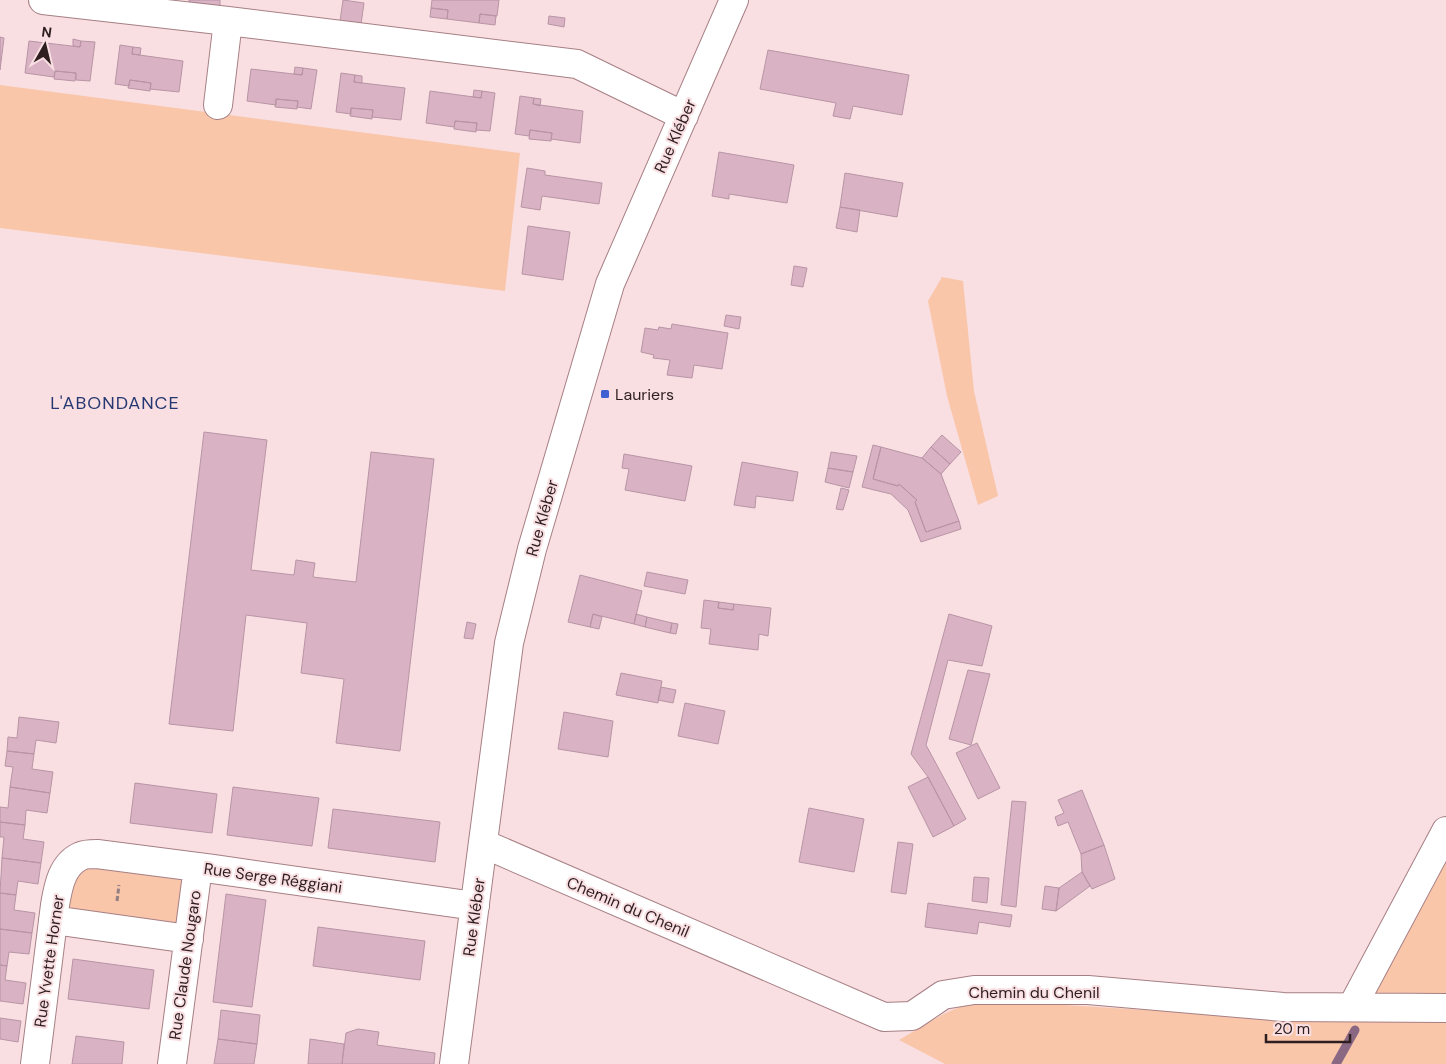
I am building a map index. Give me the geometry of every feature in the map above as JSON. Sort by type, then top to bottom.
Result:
[{"type":"street","points":[[43,0],[577,64],[684,116]]},
{"type":"street","name":"Rue Kléber","points":[[454,1064],[509,644],[532,549],[610,284],[734,0]]},
{"type":"street","points":[[218,105],[228,21]]},
{"type":"street","points":[[1352,1007],[1446,830]]},
{"type":"street","name":"Chemin du Chenil","points":[[484,844],[884,1018],[912,1016],[943,995],[974,990],[1088,990],[1283,1007],[1446,1008]]},
{"type":"street","name":"Rue Serge Réggiani","points":[[72,862],[82,855],[97,854],[475,906]]},
{"type":"street","name":"Rue Yvette Horner","points":[[35,1064],[59,885],[65,870],[72,862]]},
{"type":"street","name":"Rue Claude Nougaro","points":[[172,1064],[198,867]]},
{"type":"street","points":[[53,920],[189,939]]},
{"type":"path","points":[[114,928],[123,857]]},
{"type":"shaded area","points":[[0,85],[520,153],[505,291],[0,228]]},
{"type":"shaded area","points":[[942,277],[963,281],[974,391],[998,496],[978,505],[947,396],[928,301]]},
{"type":"shaded area","points":[[1446,820],[1446,1064],[945,1064],[899,1040],[951,1011],[986,1000],[1258,1017],[1339,1019]]},
{"type":"shaded area","points":[[80,863],[179,875],[186,881],[180,921],[174,925],[72,915],[64,900]]},
{"type":"building","points":[[189,0],[220,0],[220,6],[189,2]]},
{"type":"building","points":[[343,0],[364,3],[361,24],[340,21]]},
{"type":"building","points":[[432,0],[499,0],[497,16],[480,14],[479,23],[447,19],[448,10],[431,8]]},
{"type":"building","points":[[431,8],[448,10],[447,19],[430,17]]},
{"type":"building","points":[[480,14],[496,16],[495,25],[479,23]]},
{"type":"building","points":[[549,16],[565,18],[564,27],[548,24]]},
{"type":"building","points":[[0,37],[4,38],[0,70]]},
{"type":"building","points":[[73,39],[81,41],[80,47],[73,46]]},
{"type":"building","points":[[29,41],[80,47],[81,41],[95,42],[90,81],[76,80],[76,73],[55,71],[54,77],[25,73]]},
{"type":"building","points":[[120,45],[133,47],[132,54],[183,61],[179,92],[150,89],[151,83],[130,80],[129,86],[115,84]]},
{"type":"building","points":[[133,47],[141,48],[140,55],[132,54]]},
{"type":"building","points":[[768,50],[909,75],[902,115],[853,106],[850,119],[833,116],[836,103],[760,89]]},
{"type":"building","points":[[295,67],[303,68],[302,75],[294,74]]},
{"type":"building","points":[[303,68],[317,70],[311,109],[297,107],[298,101],[276,99],[276,105],[247,101],[251,69],[302,75]]},
{"type":"building","points":[[55,71],[76,73],[75,81],[54,79]]},
{"type":"building","points":[[341,73],[355,75],[354,82],[405,88],[401,120],[372,117],[373,110],[351,108],[351,114],[336,112]]},
{"type":"building","points":[[355,75],[362,76],[362,83],[354,82]]},
{"type":"building","points":[[130,80],[151,83],[150,91],[128,88]]},
{"type":"building","points":[[474,90],[482,91],[481,98],[473,97]]},
{"type":"building","points":[[430,91],[481,98],[482,91],[495,93],[490,131],[476,130],[477,123],[455,121],[454,127],[426,123]]},
{"type":"building","points":[[520,96],[534,98],[533,104],[583,111],[580,143],[551,139],[552,133],[530,130],[529,136],[515,134]]},
{"type":"building","points":[[534,98],[541,99],[540,106],[533,104]]},
{"type":"building","points":[[276,99],[298,101],[297,109],[275,107]]},
{"type":"building","points":[[351,108],[373,110],[372,119],[350,116]]},
{"type":"building","points":[[455,121],[477,123],[476,132],[454,129]]},
{"type":"building","points":[[530,130],[552,133],[551,141],[529,139]]},
{"type":"building","points":[[719,152],[794,165],[787,203],[729,194],[729,199],[712,196]]},
{"type":"building","points":[[527,168],[545,171],[545,175],[602,183],[599,204],[542,196],[540,210],[521,207]]},
{"type":"building","points":[[845,173],[903,183],[897,217],[840,207]]},
{"type":"building","points":[[840,207],[860,210],[857,232],[836,228]]},
{"type":"building","points":[[528,226],[570,232],[563,280],[522,274]]},
{"type":"building","points":[[794,266],[807,268],[803,287],[791,285]]},
{"type":"building","points":[[726,315],[741,317],[739,329],[724,326]]},
{"type":"building","points":[[672,324],[728,333],[722,369],[694,365],[692,378],[667,375],[670,360],[653,358],[654,355],[641,352],[645,328],[658,330],[659,327],[671,329]]},
{"type":"building","points":[[204,432],[267,440],[251,570],[294,575],[296,560],[315,563],[313,577],[356,582],[371,452],[434,459],[400,751],[336,743],[344,679],[301,673],[307,623],[246,615],[233,731],[169,724]]},
{"type":"building","points":[[942,435],[961,452],[950,464],[931,447]]},
{"type":"building","points":[[873,445],[881,447],[873,479],[898,486],[899,484],[917,500],[915,502],[926,532],[959,521],[961,529],[921,542],[908,510],[891,494],[862,487]]},
{"type":"building","points":[[881,447],[922,458],[941,474],[959,521],[926,532],[915,502],[917,500],[899,484],[898,486],[873,479]]},
{"type":"building","points":[[931,447],[950,464],[941,474],[922,458]]},
{"type":"building","points":[[831,452],[857,456],[853,472],[828,468]]},
{"type":"building","points":[[624,454],[692,466],[685,501],[625,490],[629,469],[622,468]]},
{"type":"building","points":[[742,462],[798,472],[793,501],[756,496],[755,508],[734,505]]},
{"type":"building","points":[[828,468],[853,472],[849,488],[825,482]]},
{"type":"building","points":[[841,488],[849,490],[843,510],[836,509]]},
{"type":"building","points":[[647,572],[688,580],[685,594],[644,586]]},
{"type":"building","points":[[580,575],[642,591],[634,624],[593,614],[590,627],[568,622]]},
{"type":"building","points":[[704,600],[719,602],[718,608],[733,610],[734,604],[771,608],[768,636],[759,634],[758,650],[709,644],[711,629],[701,628]]},
{"type":"building","points":[[719,602],[734,604],[733,610],[718,608]]},
{"type":"building","points":[[593,614],[602,617],[599,629],[590,627]]},
{"type":"building","points":[[636,614],[647,617],[645,627],[634,624]]},
{"type":"building","points":[[949,614],[992,626],[982,666],[948,660],[926,745],[966,819],[954,826],[928,777],[911,754]]},
{"type":"building","points":[[647,617],[672,623],[670,633],[645,627]]},
{"type":"building","points":[[467,622],[476,624],[473,639],[464,638]]},
{"type":"building","points":[[672,623],[678,624],[676,634],[670,633]]},
{"type":"building","points":[[968,670],[990,674],[971,745],[949,739]]},
{"type":"building","points":[[621,673],[662,681],[658,703],[616,695]]},
{"type":"building","points":[[661,687],[676,690],[673,703],[658,700]]},
{"type":"building","points":[[685,703],[725,711],[718,744],[678,736]]},
{"type":"building","points":[[564,712],[613,721],[608,757],[558,749]]},
{"type":"building","points":[[19,717],[59,722],[56,743],[36,740],[34,754],[7,751],[8,737],[17,738]]},
{"type":"building","points":[[977,743],[1000,788],[978,799],[956,753]]},
{"type":"building","points":[[7,751],[34,754],[32,769],[53,772],[50,793],[10,787],[13,767],[5,766]]},
{"type":"building","points":[[928,777],[954,826],[933,837],[908,787]]},
{"type":"building","points":[[135,783],[217,794],[212,833],[130,823]]},
{"type":"building","points":[[10,787],[50,793],[47,813],[26,810],[25,825],[0,822],[0,807],[8,808]]},
{"type":"building","points":[[233,787],[319,798],[312,846],[227,835]]},
{"type":"building","points":[[1082,790],[1104,845],[1081,854],[1068,822],[1058,826],[1055,817],[1064,813],[1058,800]]},
{"type":"building","points":[[1012,801],[1026,802],[1016,907],[1001,905]]},
{"type":"building","points":[[809,808],[864,819],[854,872],[799,862]]},
{"type":"building","points":[[333,809],[440,822],[435,862],[328,848]]},
{"type":"building","points":[[0,822],[25,825],[23,839],[44,842],[41,863],[2,858],[4,837],[0,837]]},
{"type":"building","points":[[898,842],[913,844],[906,894],[891,892]]},
{"type":"building","points":[[1104,845],[1115,879],[1092,889],[1082,872],[1081,854]]},
{"type":"building","points":[[2,858],[41,863],[38,884],[18,881],[16,895],[0,893]]},
{"type":"building","points":[[1082,872],[1090,886],[1056,911],[1059,888]]},
{"type":"building","points":[[974,877],[989,878],[987,903],[972,901]]},
{"type":"building","points":[[1045,886],[1059,888],[1056,911],[1042,909]]},
{"type":"building","points":[[0,893],[16,895],[14,910],[35,913],[32,933],[0,929]]},
{"type":"building","points":[[226,894],[266,900],[252,1007],[213,1002]]},
{"type":"building","points":[[928,903],[1012,915],[1010,927],[979,922],[977,934],[925,927]]},
{"type":"building","points":[[318,927],[425,941],[420,980],[313,966]]},
{"type":"building","points":[[0,929],[32,933],[29,954],[9,952],[7,966],[0,965]]},
{"type":"building","points":[[73,959],[154,970],[149,1009],[68,999]]},
{"type":"building","points":[[0,965],[7,966],[5,980],[26,983],[23,1004],[0,1001]]},
{"type":"building","points":[[221,1010],[260,1015],[257,1044],[218,1039]]},
{"type":"building","points":[[0,1018],[21,1021],[18,1042],[0,1039]]},
{"type":"building","points":[[358,1029],[379,1032],[377,1045],[435,1053],[434,1064],[342,1064],[346,1033]]},
{"type":"building","points":[[76,1036],[124,1042],[122,1064],[72,1064]]},
{"type":"building","points":[[218,1039],[257,1044],[254,1064],[214,1064]]},
{"type":"building","points":[[310,1039],[344,1044],[342,1064],[308,1064]]},
{"type":"waterway","points":[[1336,1064],[1355,1030]]},
{"type":"place","name":"Lauriers","points":[[605,394]]},
{"type":"district","name":"L'ABONDANCE","points":[[115,403]]}]
